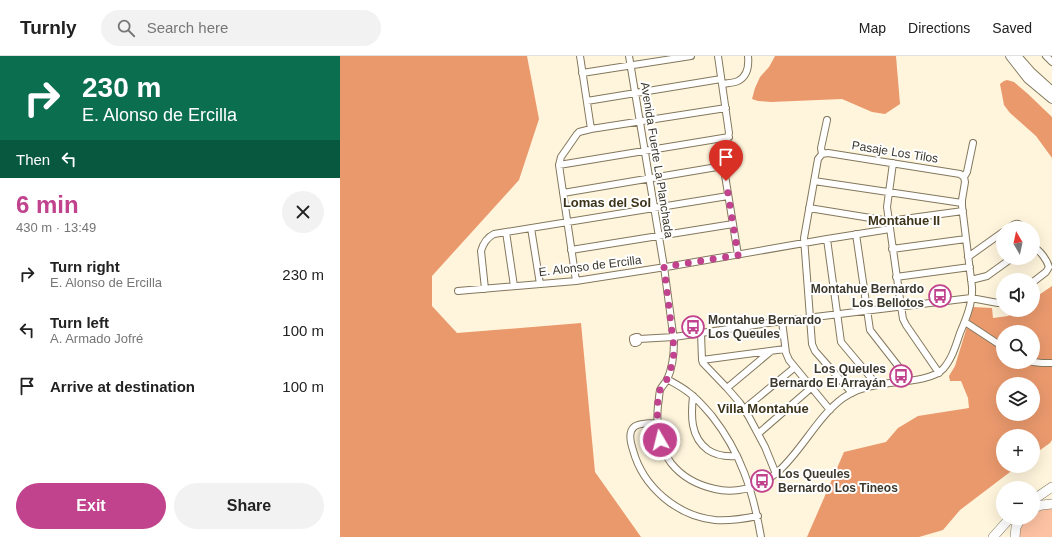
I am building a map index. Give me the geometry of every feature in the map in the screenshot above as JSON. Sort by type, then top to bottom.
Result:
[{"type":"highway","points":[[1040,495],[1052,487]]},
{"type":"highway","points":[[1040,506],[1052,504]]},
{"type":"highway","points":[[993,537],[1004,525]]},
{"type":"highway","points":[[1015,537],[1017,525]]},
{"type":"main road","points":[[1010,56],[1028,79],[1052,99]]},
{"type":"main road","points":[[1017,56],[1030,72],[1052,91]]},
{"type":"street","points":[[580,56],[591,129]]},
{"type":"street","name":"Avenida Fuerte La Planchada","points":[[629,56],[674,337],[674,354],[667,379],[660,390],[658,423],[660,440],[667,456],[676,469],[700,484],[718,490],[750,488],[764,482],[776,474],[830,410],[852,393],[877,384],[929,377],[939,372]]},
{"type":"street","points":[[582,73],[691,56]]},
{"type":"street","points":[[718,56],[729,137],[723,157],[723,166],[738,255]]},
{"type":"street","points":[[587,101],[722,81],[737,82],[747,73],[749,67],[748,56]]},
{"type":"street","points":[[1046,56],[1052,62]]},
{"type":"street","points":[[576,281],[559,165],[561,157],[577,134],[579,132],[591,129],[726,108]]},
{"type":"street","points":[[827,120],[821,148],[822,154],[818,159],[804,233],[813,348],[852,393]]},
{"type":"street","points":[[559,165],[729,137]]},
{"type":"street","points":[[894,163],[887,207],[896,277],[904,322],[939,372],[945,367],[952,356],[964,322],[972,292],[962,203],[966,182],[964,177],[967,172],[973,143]]},
{"type":"street","name":"Pasaje Los Tilos","points":[[822,154],[828,153],[894,163],[960,174],[964,177]]},
{"type":"street","points":[[563,193],[723,166]]},
{"type":"street","points":[[814,181],[962,203]]},
{"type":"street","points":[[486,289],[481,253],[482,247],[492,235],[728,196]]},
{"type":"street","points":[[809,208],[889,222],[963,211]]},
{"type":"street","points":[[571,250],[733,224]]},
{"type":"street","points":[[531,228],[540,284]]},
{"type":"street","name":"E. Alonso de Ercilla","points":[[458,291],[576,281],[890,229]]},
{"type":"street","points":[[506,232],[514,286]]},
{"type":"street","points":[[856,234],[869,328],[909,380]]},
{"type":"street","points":[[968,257],[996,237]]},
{"type":"street","points":[[827,239],[840,340],[877,384]]},
{"type":"street","points":[[892,248],[966,239]]},
{"type":"street","points":[[1040,253],[1048,262],[1049,267],[1046,272],[1040,277]]},
{"type":"street","points":[[971,280],[987,276],[1002,265]]},
{"type":"street","points":[[896,277],[970,267]]},
{"type":"street","points":[[639,339],[674,337],[782,321],[971,298],[996,303]]},
{"type":"street","points":[[782,321],[789,360],[794,368],[830,410]]},
{"type":"street","points":[[964,322],[996,343]]},
{"type":"street","points":[[701,333],[702,360],[704,365],[744,408],[758,433],[776,474]]},
{"type":"street","points":[[702,360],[786,349]]},
{"type":"street","points":[[727,388],[771,351]]},
{"type":"street","points":[[1040,363],[1052,363]]},
{"type":"street","points":[[744,408],[794,368]]},
{"type":"street","points":[[667,379],[693,396],[716,421],[727,438],[737,456],[750,488],[758,516],[761,537]]},
{"type":"street","points":[[758,433],[811,388]]},
{"type":"street","points":[[693,396],[692,424],[700,443],[716,455],[726,457],[737,456]]},
{"type":"street","points":[[658,423],[636,426],[632,428],[630,435],[634,453],[642,471],[654,488],[664,498],[687,512],[706,518],[729,520],[758,516]]},
{"type":"shaded area","points":[[340,56],[527,56],[539,119],[519,180],[432,276],[432,306],[457,333],[581,323],[595,472],[641,537],[340,537]]},
{"type":"shaded area","points":[[775,56],[896,56],[900,104],[885,114],[872,112],[842,99],[771,102],[752,99],[760,77],[769,67]]},
{"type":"shaded area","points":[[1007,80],[1014,82],[1052,117],[1052,158],[1036,136],[1010,113],[1004,105],[1000,84]]},
{"type":"shaded area","points":[[1052,286],[1052,440],[1050,443],[1040,450],[1040,429],[996,429],[996,473],[1009,473],[996,481],[996,483],[960,510],[943,530],[919,537],[807,537],[844,452],[886,442],[898,428],[918,416],[969,408],[968,398],[961,381],[950,381],[949,376],[955,366],[973,307],[992,308],[993,318],[1040,317],[1040,294]]},
{"type":"shaded area","points":[[1052,508],[1052,537],[1018,537],[1021,525],[1040,525],[1040,510]]},
{"type":"place","name":"Montahue Bernardo Los Bellotos","points":[[940,296]]},
{"type":"place","name":"Montahue Bernardo Los Queules","points":[[693,327]]},
{"type":"place","name":"Los Queules Bernardo El Arrayán","points":[[901,376]]},
{"type":"place","name":"Los Queules Bernardo Los Tineos","points":[[762,481]]},
{"type":"district","name":"Lomas del Sol","points":[[607,202]]},
{"type":"district","name":"Montahue II","points":[[904,220]]},
{"type":"district","name":"Villa Montahue","points":[[763,408]]},
{"type":"route","points":[[660,440],[658,423],[660,390],[667,379],[674,354],[674,341],[664,267],[738,255],[726,181]]}]
